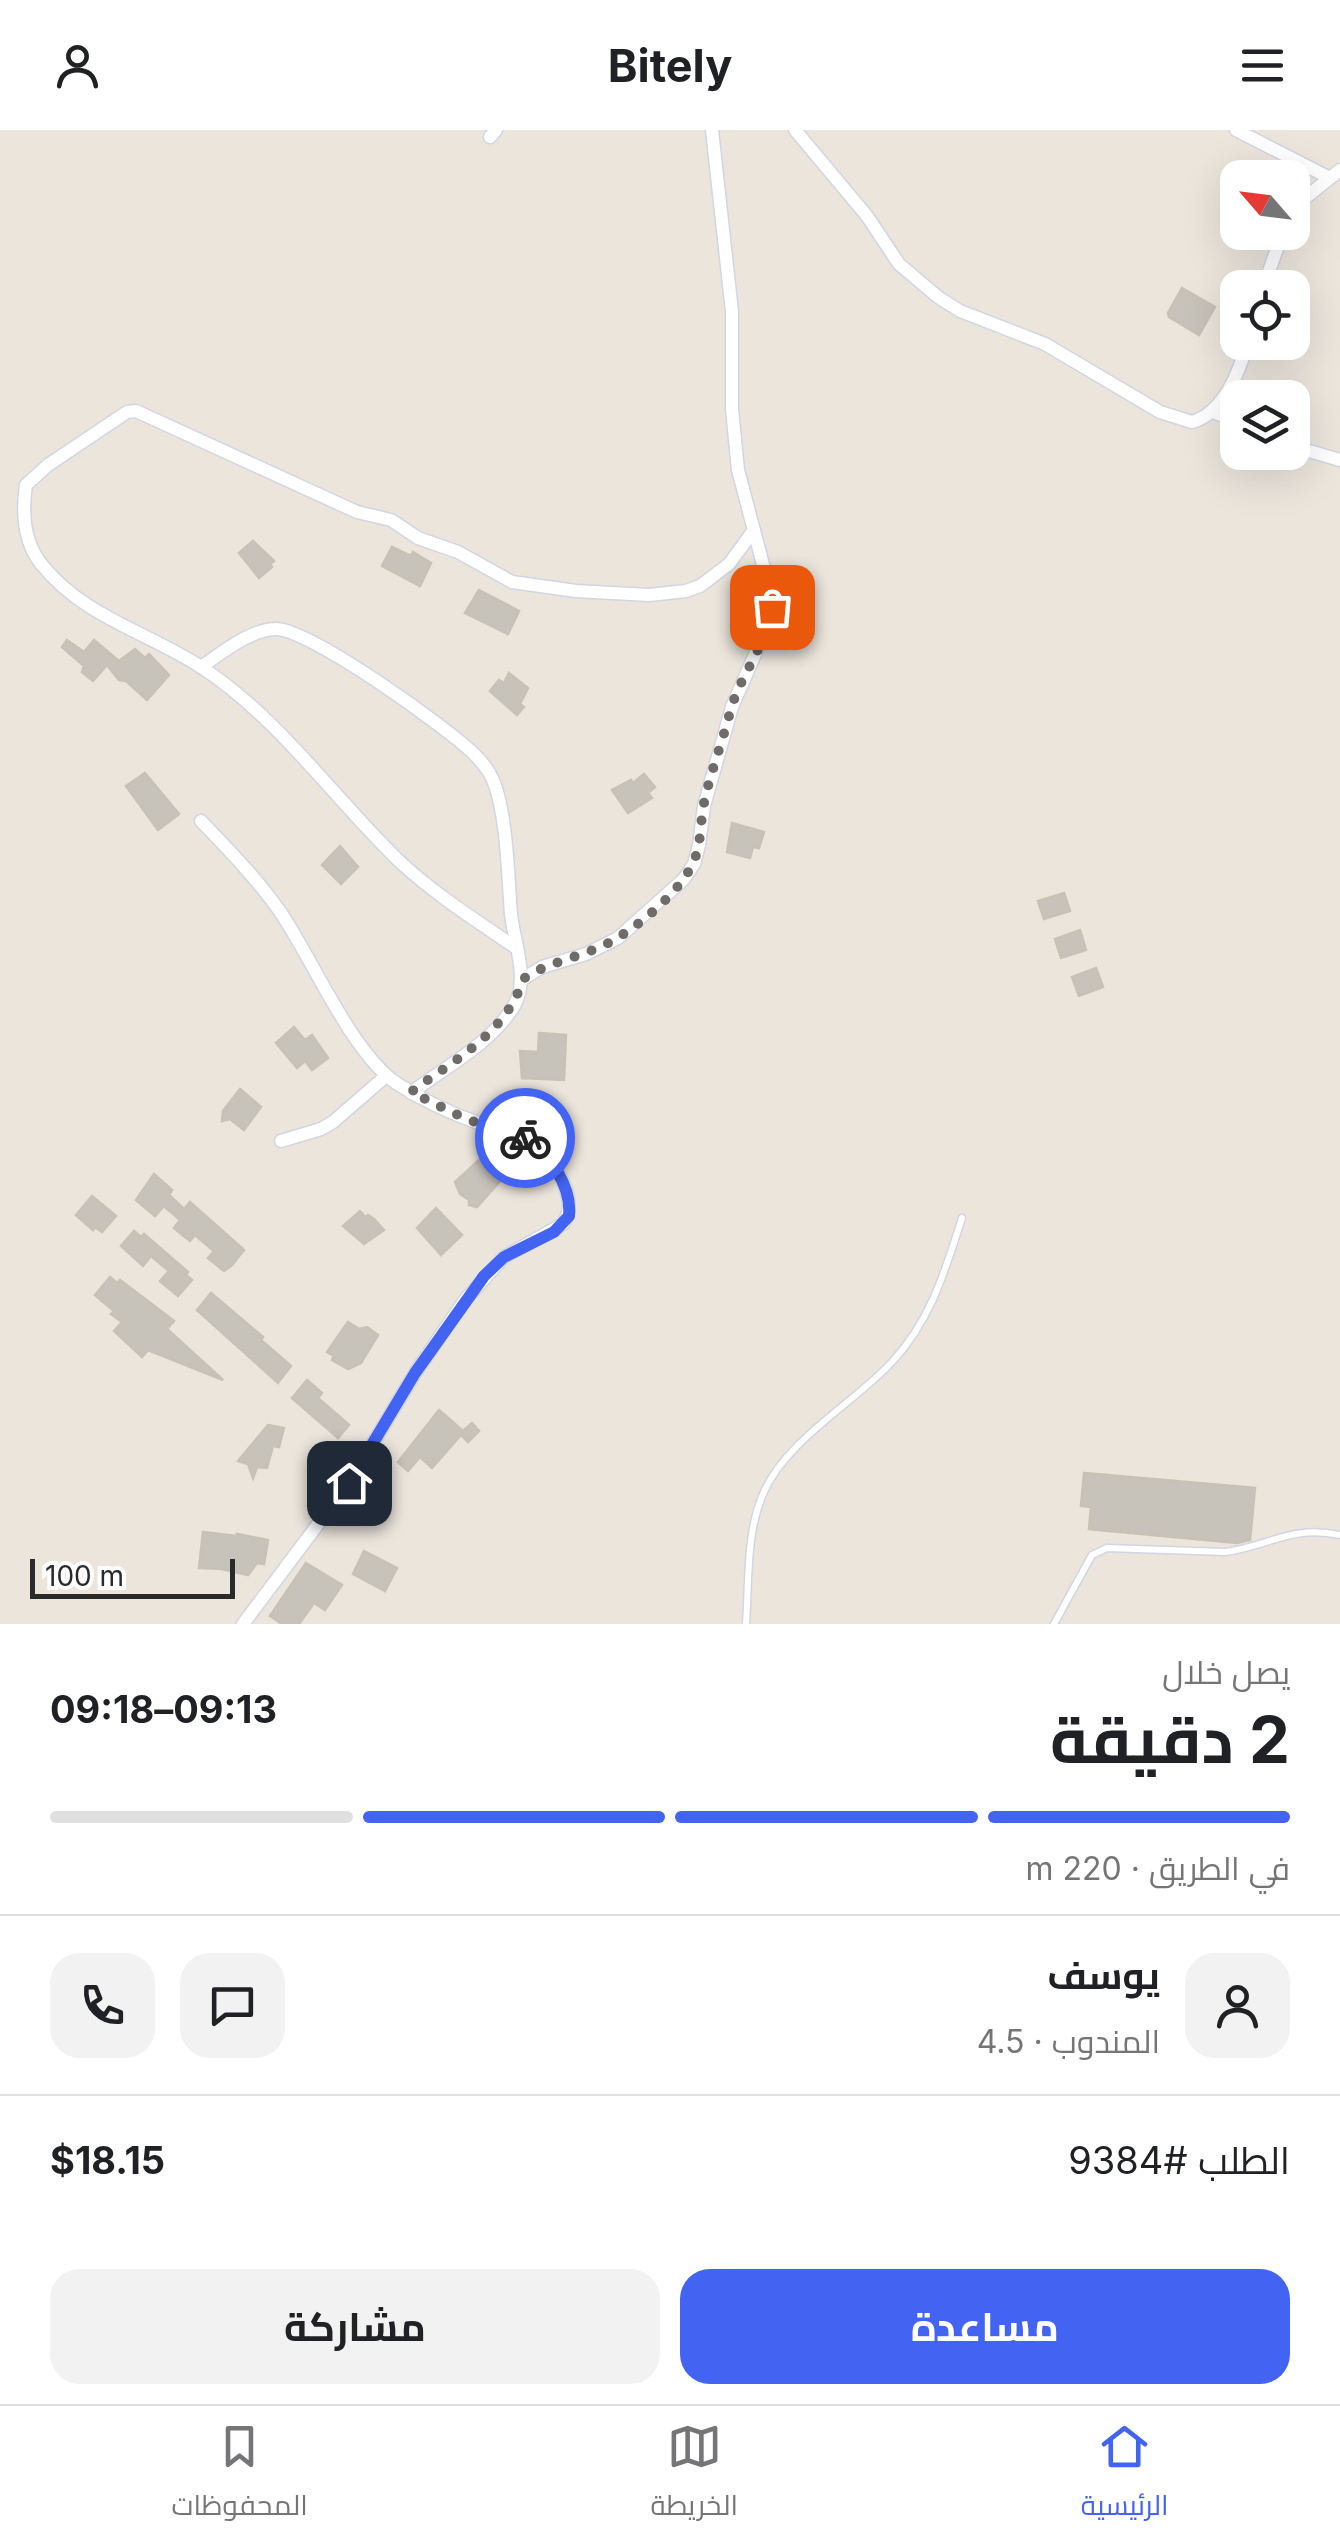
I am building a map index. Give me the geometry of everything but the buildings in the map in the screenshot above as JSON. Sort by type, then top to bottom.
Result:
[{"type":"street","points":[[523,979],[542,967],[586,954],[618,938],[667,897],[694,864],[704,806],[732,707],[770,620],[770,591],[735,444],[732,312],[712,130]]},
{"type":"street","points":[[796,130],[867,216],[900,264],[938,298],[960,311],[1045,344],[1169,416],[1192,422],[1212,412],[1241,360]]},
{"type":"street","points":[[1236,130],[1334,173],[1310,196]]},
{"type":"street","points":[[515,946],[399,860],[258,715],[201,667],[76,598],[42,566],[28,540],[24,495],[30,478],[127,412],[143,412],[170,428],[356,512],[391,520],[418,538],[458,552],[512,582],[649,595],[686,591],[700,586],[729,564],[754,530]]},
{"type":"street","points":[[1212,412],[1220,415]]},
{"type":"street","points":[[1310,451],[1340,460]]},
{"type":"street","points":[[201,667],[256,634],[274,629],[292,631],[382,686],[472,751],[488,771],[498,797],[515,946],[523,979],[507,1016],[411,1092]]},
{"type":"street","points":[[201,821],[280,912],[353,1036],[386,1076],[466,1119],[532,1142],[549,1159],[568,1194],[569,1216],[554,1232],[504,1257],[465,1300],[415,1373],[349,1483],[244,1624]]},
{"type":"street","points":[[281,1141],[334,1122],[386,1076]]},
{"type":"lane","points":[[746,1624],[753,1533],[762,1495],[779,1466],[890,1364],[915,1334],[938,1293],[962,1218]]},
{"type":"lane","points":[[1054,1624],[1092,1555],[1107,1548],[1225,1552],[1292,1532],[1340,1535]]},
{"type":"way so far","points":[[525,1138],[466,1119],[411,1092],[507,1016],[523,979],[542,967],[586,954],[618,938],[684,879],[694,864],[704,806],[732,707],[744,674],[766,634],[772,607]]},
{"type":"route","points":[[349,1483],[415,1373],[484,1276],[521,1246],[554,1232],[569,1216],[568,1194],[557,1173],[539,1148],[525,1138]]}]
